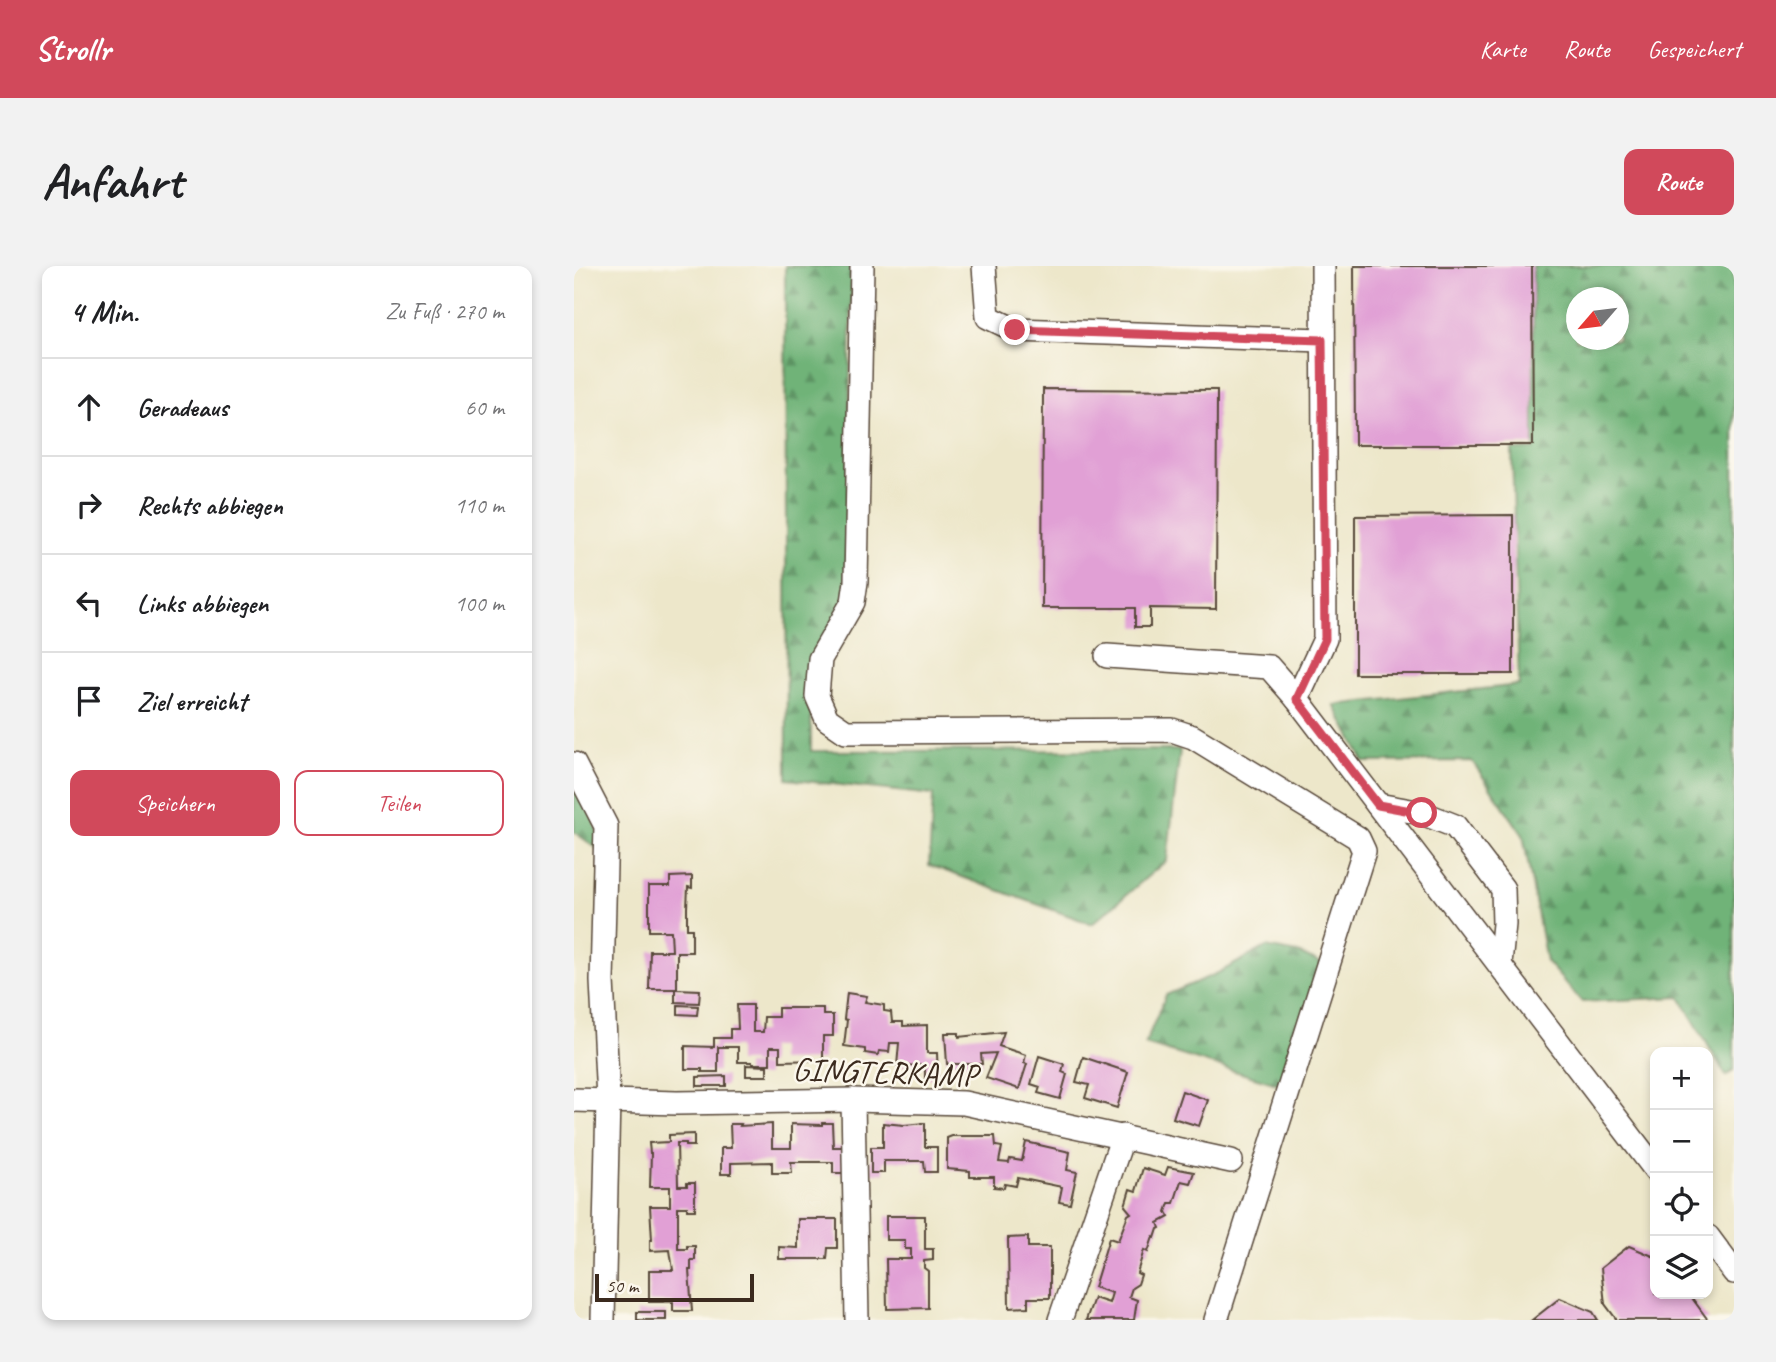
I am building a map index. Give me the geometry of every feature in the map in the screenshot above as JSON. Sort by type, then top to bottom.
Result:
[{"type":"street","points":[[862,266],[856,582],[853,603],[820,659],[817,696],[827,719],[846,732],[1172,730],[1193,737],[1358,838],[1364,851],[1216,1320]]},
{"type":"street","points":[[984,266],[988,317],[1015,330],[1322,340]]},
{"type":"street","points":[[1297,699],[1325,639],[1323,266]]},
{"type":"street","points":[[1107,656],[1269,667],[1297,699],[1650,1162]]},
{"type":"street","points":[[574,764],[606,826],[602,981],[608,1100],[603,1320]]},
{"type":"street","points":[[1378,805],[1422,813],[1455,826],[1503,889],[1504,924],[1500,964]]},
{"type":"street","name":"GINGTERKAMP","points":[[574,1100],[677,1103],[853,1100],[964,1103],[1231,1161]]},
{"type":"street","points":[[853,1100],[858,1320]]},
{"type":"street","points":[[1060,1320],[1123,1136]]},
{"type":"street","points":[[1713,1244],[1734,1272]]},
{"type":"green space","points":[[785,266],[852,266],[846,601],[811,666],[811,751],[1180,750],[1167,860],[1092,924],[929,865],[933,795],[787,779]]},
{"type":"green space","points":[[1533,266],[1734,266],[1734,1070],[1726,1076],[1713,1054],[1713,1047],[1709,1047],[1680,997],[1582,1002],[1546,961],[1523,835],[1472,761],[1364,762],[1334,705],[1519,685],[1512,450],[1534,449]]},
{"type":"green space","points":[[574,764],[605,854],[574,832]]},
{"type":"green space","points":[[1266,947],[1298,953],[1327,966],[1287,1087],[1145,1044],[1166,995],[1218,973]]},
{"type":"building","points":[[1354,266],[1532,266],[1533,445],[1355,445]]},
{"type":"building","points":[[1043,389],[1217,390],[1216,609],[1150,608],[1150,627],[1135,627],[1135,608],[1042,608]]},
{"type":"building","points":[[1513,515],[1513,674],[1355,674],[1355,516]]},
{"type":"building","points":[[692,876],[692,888],[688,887],[687,929],[692,929],[692,952],[677,952],[677,989],[700,990],[699,1003],[675,1002],[675,989],[649,989],[650,951],[672,951],[671,931],[649,931],[649,886],[670,886],[670,877]]},
{"type":"building","points":[[847,993],[867,996],[865,1002],[884,1005],[884,1011],[891,1012],[892,1022],[903,1022],[903,1026],[927,1025],[927,1053],[937,1053],[938,1078],[925,1078],[925,1065],[897,1066],[899,1043],[890,1043],[889,1052],[879,1051],[878,1055],[865,1053],[865,1049],[844,1046]]},
{"type":"building","points":[[678,1005],[698,1006],[697,1015],[678,1014]]},
{"type":"building","points":[[737,1005],[753,1005],[753,1032],[763,1032],[764,1017],[778,1017],[778,1008],[823,1008],[823,1015],[833,1015],[833,1036],[823,1036],[823,1060],[780,1061],[780,1047],[770,1047],[770,1064],[752,1064],[738,1062],[738,1047],[718,1047],[718,1072],[685,1069],[685,1046],[714,1047],[714,1038],[730,1038],[730,1029],[738,1029]]},
{"type":"building","points":[[1004,1032],[999,1046],[1026,1055],[1024,1063],[1027,1064],[1019,1089],[986,1078],[996,1053],[981,1054],[982,1064],[947,1064],[945,1033],[959,1033],[959,1037]]},
{"type":"building","points":[[1039,1056],[1064,1064],[1062,1072],[1067,1074],[1060,1099],[1038,1093],[1040,1087],[1031,1084]]},
{"type":"building","points":[[1083,1057],[1128,1072],[1117,1108],[1085,1098],[1089,1085],[1076,1082]]},
{"type":"building","points":[[746,1065],[767,1066],[767,1076],[746,1076]]},
{"type":"building","points":[[726,1076],[726,1086],[697,1086],[697,1077]]},
{"type":"building","points":[[1182,1091],[1208,1100],[1199,1126],[1173,1118]]},
{"type":"building","points":[[832,1123],[833,1147],[843,1147],[843,1173],[833,1173],[833,1162],[791,1162],[792,1173],[772,1173],[772,1162],[731,1163],[731,1174],[721,1174],[721,1148],[731,1148],[730,1124],[772,1124],[772,1148],[791,1148],[791,1124]]},
{"type":"building","points":[[883,1123],[925,1123],[925,1147],[937,1147],[937,1172],[925,1172],[924,1161],[884,1161],[884,1173],[871,1173],[871,1147],[883,1147]]},
{"type":"building","points":[[694,1134],[694,1146],[677,1143],[678,1186],[695,1183],[695,1210],[678,1207],[678,1249],[695,1246],[695,1260],[691,1260],[689,1270],[692,1311],[673,1311],[673,1302],[649,1302],[649,1270],[673,1270],[670,1250],[650,1251],[650,1206],[670,1206],[670,1187],[650,1187],[649,1143],[669,1142],[669,1135]]},
{"type":"building","points":[[995,1136],[996,1146],[1002,1147],[999,1162],[1009,1163],[1010,1159],[1022,1161],[1026,1142],[1070,1152],[1067,1170],[1077,1172],[1070,1204],[1059,1202],[1062,1187],[1018,1178],[1016,1186],[1005,1184],[1004,1188],[994,1187],[994,1177],[970,1177],[970,1171],[947,1169],[947,1138]]},
{"type":"building","points":[[1168,1167],[1194,1172],[1190,1183],[1181,1181],[1174,1203],[1169,1203],[1166,1212],[1169,1217],[1158,1223],[1160,1228],[1155,1238],[1153,1237],[1148,1252],[1144,1250],[1137,1273],[1141,1275],[1129,1297],[1137,1300],[1134,1320],[1086,1320],[1094,1298],[1109,1303],[1112,1293],[1094,1287],[1109,1238],[1118,1241],[1131,1213],[1125,1206],[1130,1189],[1136,1191],[1143,1168],[1165,1175]]},
{"type":"building","points":[[886,1216],[925,1216],[925,1249],[933,1249],[933,1260],[924,1261],[924,1268],[928,1271],[928,1308],[887,1309],[886,1259],[911,1259],[911,1249],[905,1249],[905,1240],[886,1240]]},
{"type":"building","points":[[798,1219],[837,1219],[837,1248],[828,1248],[827,1259],[779,1259],[779,1247],[798,1248]]},
{"type":"building","points":[[1028,1237],[1028,1247],[1050,1247],[1050,1298],[1028,1298],[1028,1307],[1009,1308],[1008,1238]]},
{"type":"building","points":[[1629,1246],[1650,1255],[1650,1299],[1693,1299],[1708,1320],[1617,1320],[1605,1304],[1601,1268]]},
{"type":"building","points":[[1560,1298],[1593,1312],[1598,1320],[1532,1320]]},
{"type":"building","points":[[637,1312],[666,1312],[666,1320],[637,1320]]},
{"type":"route","points":[[1015,330],[1322,340],[1325,639],[1297,699],[1378,805],[1422,813]]}]
